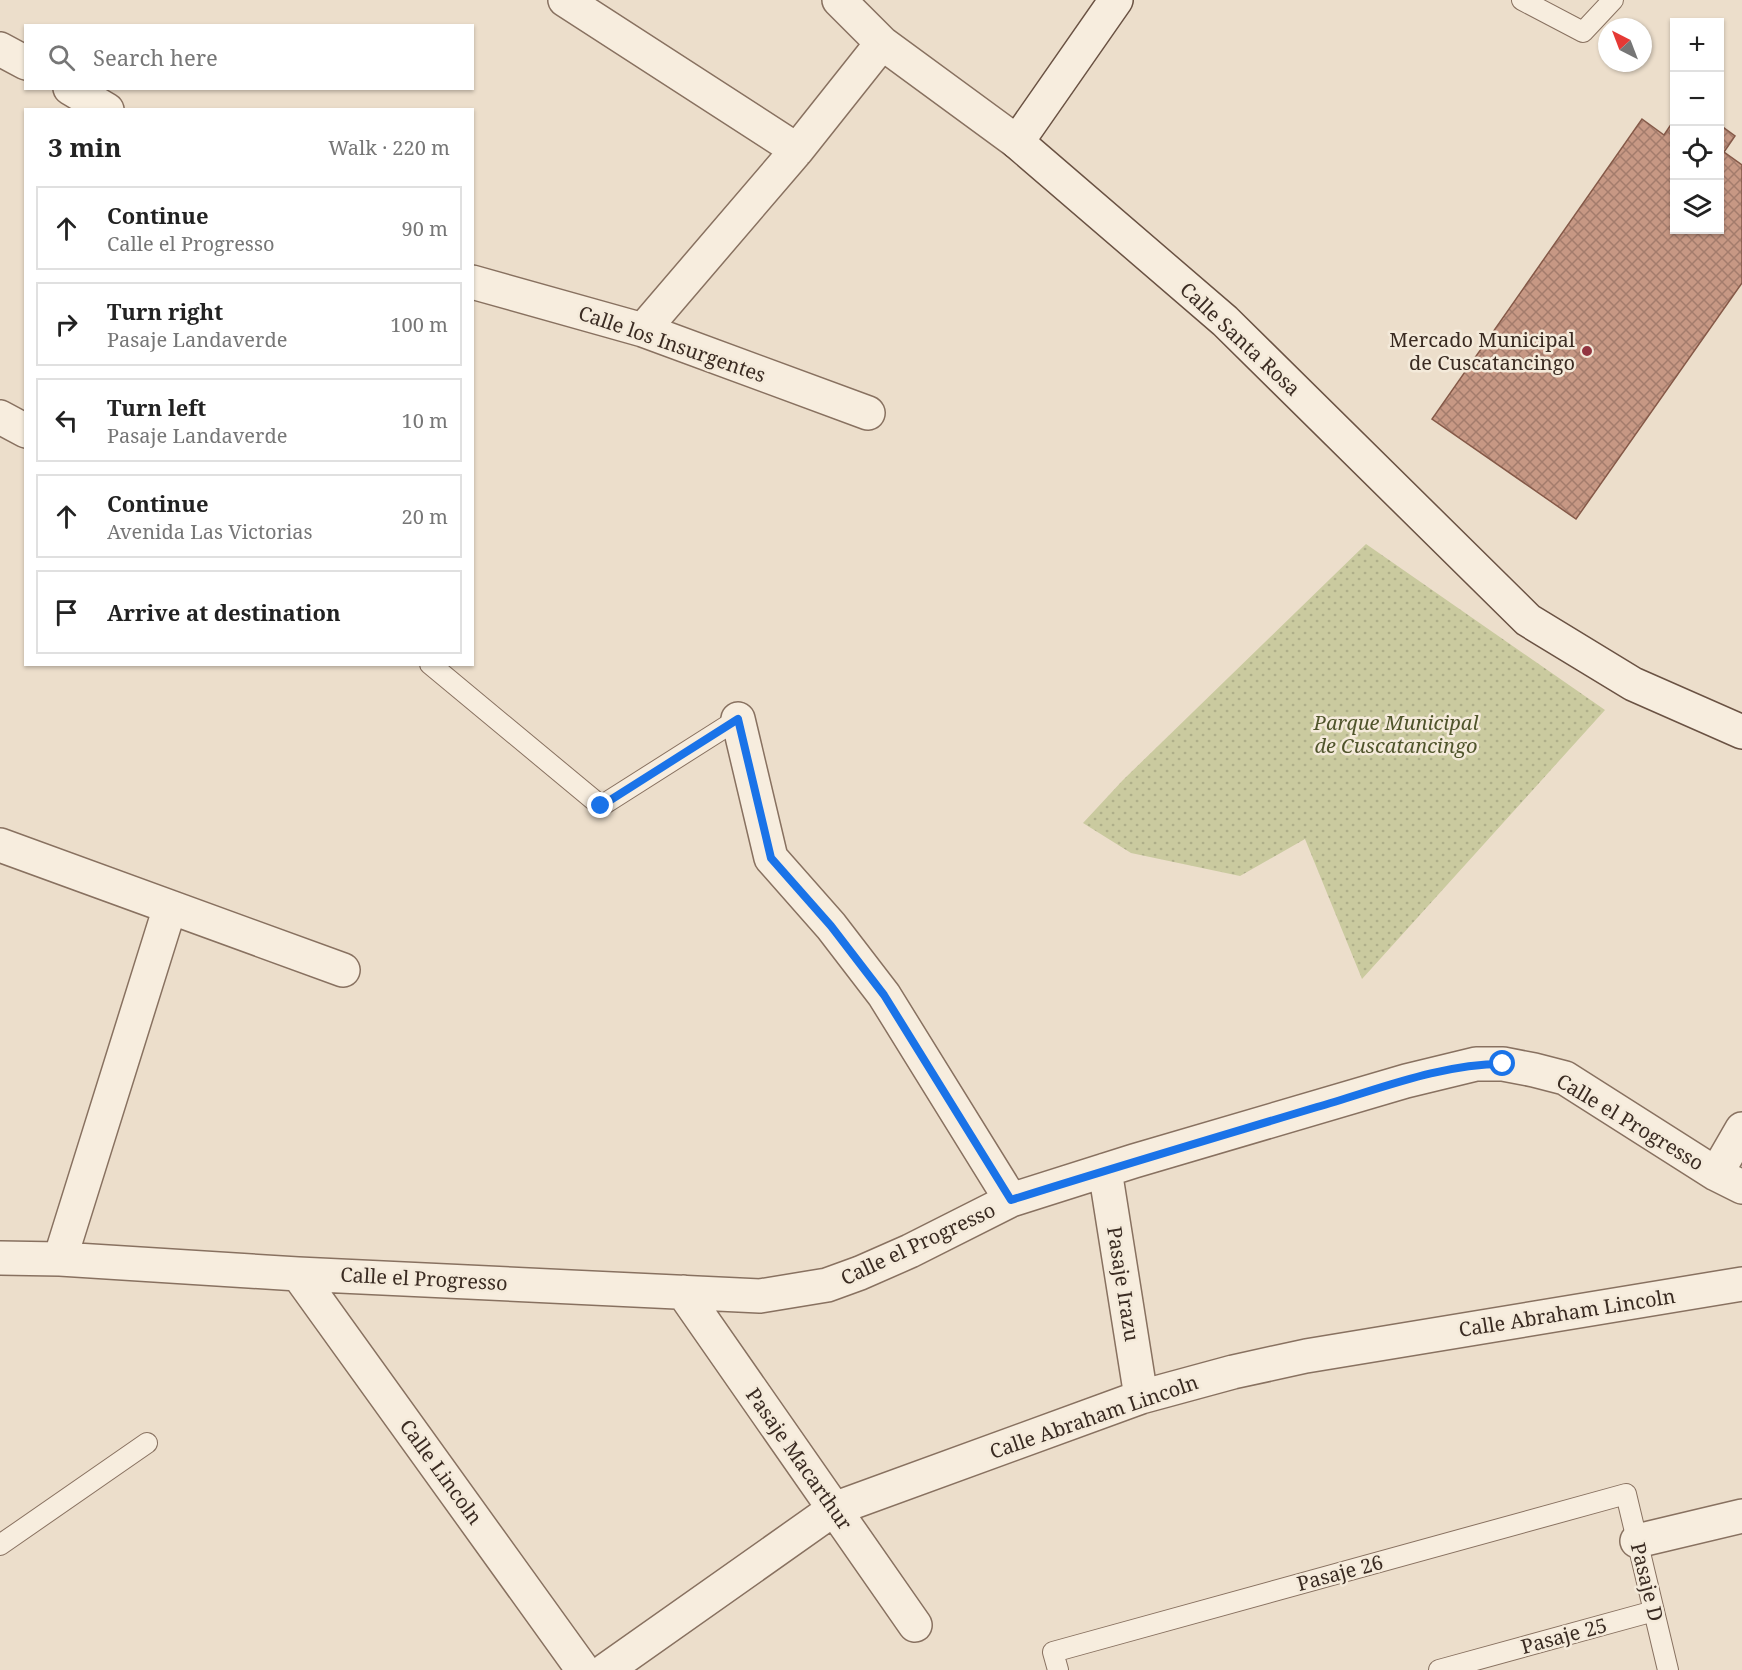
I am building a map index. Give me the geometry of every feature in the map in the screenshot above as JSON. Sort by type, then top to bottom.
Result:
[{"type":"street","points":[[565,0],[797,150]]},
{"type":"street","name":"Calle Santa Rosa","points":[[839,0],[882,43],[1017,142],[1225,321],[1528,620],[1633,684],[1742,732]]},
{"type":"street","points":[[1017,142],[1116,0]]},
{"type":"street","points":[[644,330],[797,150],[882,43]]},
{"type":"street","points":[[0,49],[24,62]]},
{"type":"street","points":[[73,90],[104,108]]},
{"type":"street","name":"Calle los Insurgentes","points":[[474,283],[644,330],[868,413]]},
{"type":"street","points":[[0,417],[24,430]]},
{"type":"street","points":[[738,719],[771,858],[831,926],[884,995],[1011,1200]]},
{"type":"street","points":[[0,845],[343,970]]},
{"type":"street","points":[[60,1259],[170,907]]},
{"type":"street","name":"Calle el Progresso","points":[[0,1258],[60,1259],[298,1274],[760,1296],[827,1285],[860,1273],[910,1251],[1011,1200],[1104,1170],[1439,1072],[1476,1064],[1503,1064],[1565,1078],[1729,1180]]},
{"type":"street","points":[[1729,1180],[1742,1129]]},
{"type":"street","name":"Pasaje Irazu","points":[[1104,1170],[1141,1397]]},
{"type":"street","name":"Calle Lincoln","points":[[298,1274],[583,1670]]},
{"type":"street","name":"Calle Abraham Lincoln","points":[[606,1670],[834,1509],[1141,1397],[1233,1372],[1306,1356],[1742,1284]]},
{"type":"street","name":"Pasaje Macarthur","points":[[683,1292],[915,1625]]},
{"type":"street","points":[[1637,1541],[1742,1516]]},
{"type":"lane","points":[[1522,0],[1583,33],[1613,0]]},
{"type":"lane","points":[[432,666],[601,806],[738,719]]},
{"type":"lane","points":[[0,1545],[147,1443]]},
{"type":"lane","name":"Pasaje D","points":[[1626,1494],[1668,1670]]},
{"type":"lane","name":"Pasaje 26","points":[[1055,1661],[1626,1494]]},
{"type":"lane","name":"Pasaje 25","points":[[1439,1670],[1654,1611]]},
{"type":"green space","name":"Parque Municipal de Cuscatancingo","points":[[1366,544],[1605,710],[1362,979],[1305,839],[1240,876],[1131,853],[1083,823],[1123,780]]},
{"type":"building","name":"Mercado Municipal de Cuscatancingo","points":[[1642,119],[1664,135],[1670,126],[1670,234],[1724,234],[1724,152],[1742,165],[1742,283],[1576,519],[1432,419]]},
{"type":"building","name":"Mercado Municipal de Cuscatancingo","points":[[1724,128],[1735,136],[1724,152]]},
{"type":"place","name":"Mercado Municipal de Cuscatancingo","points":[[1587,351]]},
{"type":"route","points":[[601,806],[738,719],[771,858],[831,926],[884,995],[1011,1200],[1134,1161],[1406,1081],[1476,1064],[1503,1064]]}]
